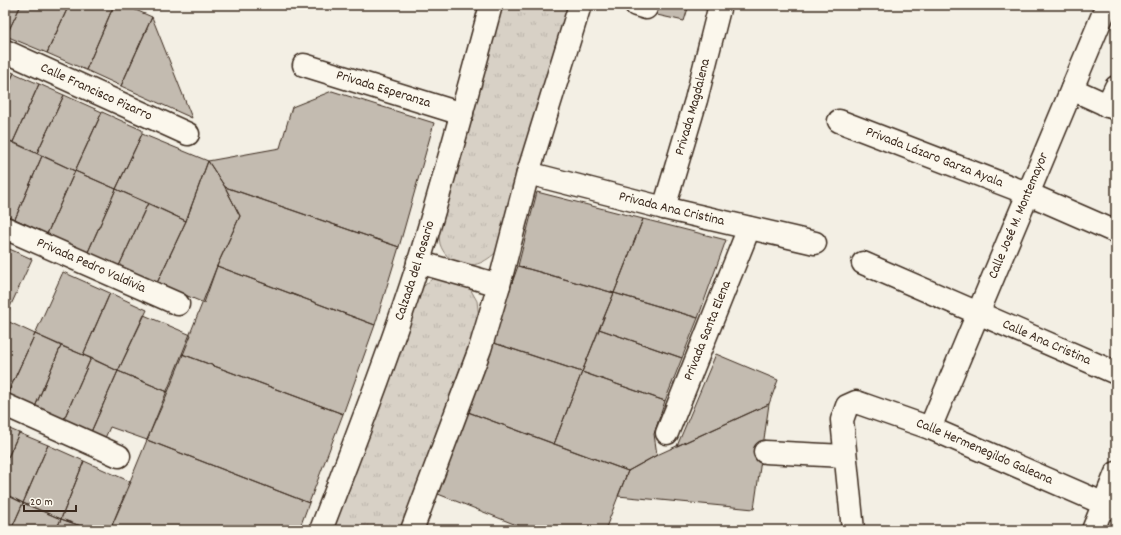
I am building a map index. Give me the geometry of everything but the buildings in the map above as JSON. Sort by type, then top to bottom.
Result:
[{"type":"street","name":"Calzada del Rosario","points":[[321,530],[381,370],[418,262],[462,114],[490,5]]},
{"type":"street","points":[[412,530],[480,349],[499,285],[528,173],[580,5]]},
{"type":"street","name":"Privada Magdalena","points":[[664,208],[696,100],[720,5]]},
{"type":"street","name":"Calle José M. Montemayor","points":[[930,428],[977,313],[1029,194],[1108,5]]},
{"type":"street","name":"Calle Francisco Pizarro","points":[[5,51],[188,134]]},
{"type":"street","name":"Privada Esperanza","points":[[304,66],[462,114]]},
{"type":"street","points":[[1072,89],[1113,100]]},
{"type":"street","name":"Privada Lázaro Garza Ayala","points":[[839,121],[1029,194],[1116,232]]},
{"type":"street","name":"Privada Ana Cristina","points":[[528,173],[664,208],[816,243]]},
{"type":"street","name":"Privada Pedro Valdivia","points":[[5,228],[178,304]]},
{"type":"street","name":"Privada Santa Elena","points":[[667,433],[748,228]]},
{"type":"street","points":[[418,262],[499,285]]},
{"type":"street","points":[[863,263],[977,313]]},
{"type":"street","name":"Calle Ana Cristina","points":[[977,313],[1116,372]]},
{"type":"street","name":"Calle Hermenegildo Galeana","points":[[844,456],[843,413],[847,406],[851,403],[862,402],[930,428],[1110,507]]},
{"type":"street","points":[[5,405],[119,456]]},
{"type":"street","points":[[765,452],[844,456],[853,530]]},
{"type":"street","points":[[1093,530],[1110,507],[1116,473]]},
{"type":"green space","points":[[499,5],[569,5],[500,248],[486,260],[475,265],[469,265],[456,262],[444,253],[440,244],[439,228]]},
{"type":"green space","points":[[432,279],[451,279],[468,285],[477,301],[479,318],[400,530],[329,530],[417,292]]}]
